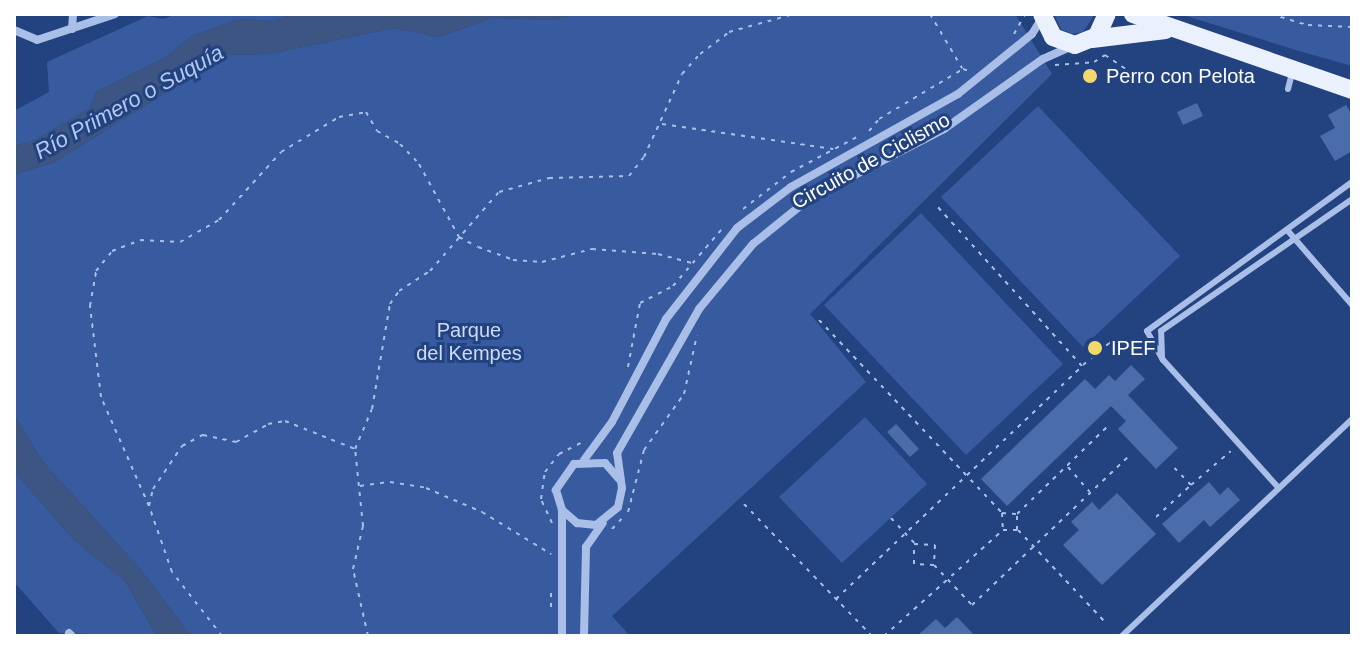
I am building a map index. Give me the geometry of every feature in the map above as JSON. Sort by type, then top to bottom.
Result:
[{"type":"main road","points":[[1084,42],[1107,14]]},
{"type":"main road","points":[[1133,14],[1172,30],[1347,85]]},
{"type":"main road","points":[[1036,15],[1053,37],[1084,42],[1172,30]]},
{"type":"street","points":[[72,29],[73,14]]},
{"type":"street","points":[[14,30],[37,40],[115,14]]},
{"type":"street","points":[[562,636],[562,510],[559,479],[584,460],[612,422],[666,319],[737,228],[791,187],[958,94],[1032,34],[1036,15]]},
{"type":"street","points":[[584,636],[586,547],[622,498],[617,453],[658,375],[718,282],[753,244],[810,198],[944,129],[1043,59],[1084,42]]},
{"type":"street","points":[[584,460],[605,463],[619,479]]},
{"type":"street","points":[[562,510],[586,525],[605,521]]},
{"type":"lane","points":[[1288,89],[1294,66]]},
{"type":"lane","points":[[1276,485],[1163,360],[1147,338],[1151,326],[1288,231],[1352,182]]},
{"type":"lane","points":[[1163,360],[1157,338],[1161,331],[1296,241],[1352,199]]},
{"type":"lane","points":[[1288,231],[1352,305]]},
{"type":"lane","points":[[1122,636],[1276,485],[1352,419]]},
{"type":"path","points":[[368,636],[353,569],[363,526],[355,449],[372,409],[390,304],[399,291],[430,271],[483,205],[515,184],[629,176],[660,124],[682,74],[700,54],[729,32],[794,14]]},
{"type":"path","points":[[930,14],[964,71],[977,66]]},
{"type":"path","points":[[1271,14],[1308,25],[1352,27]]},
{"type":"path","points":[[1010,39],[1036,15]]},
{"type":"path","points":[[1048,65],[1077,65],[1105,55],[1130,72]]},
{"type":"path","points":[[222,636],[172,572],[149,506],[101,397],[90,306],[96,271],[112,251],[140,240],[180,242],[206,228],[248,194],[281,152],[339,117],[366,112],[377,131],[400,144],[419,164],[459,237],[513,260],[542,262],[592,249],[658,254],[692,263]]},
{"type":"path","points":[[660,124],[833,149]]},
{"type":"path","points":[[938,207],[1082,366]]},
{"type":"path","points":[[819,320],[1002,513],[1003,530]]},
{"type":"path","points":[[609,532],[630,510],[644,450],[684,394],[698,334]]},
{"type":"path","points":[[836,599],[1109,343],[1147,338]]},
{"type":"path","points":[[149,506],[153,489],[182,446],[203,435],[236,442],[268,424],[285,421],[355,449]]},
{"type":"path","points":[[1105,622],[1017,530],[1017,514],[1109,425]]},
{"type":"path","points":[[1156,517],[1241,443]]},
{"type":"path","points":[[891,518],[914,544],[914,564],[934,565],[972,605],[1129,456]]},
{"type":"path","points":[[1172,465],[1191,485]]},
{"type":"path","points":[[1067,467],[1091,493]]},
{"type":"path","points":[[359,486],[390,482],[426,488],[482,512],[552,554]]},
{"type":"path","points":[[744,504],[872,636]]},
{"type":"path","points":[[1002,513],[1017,514]]},
{"type":"path","points":[[884,636],[1003,530],[1017,530]]},
{"type":"path","points":[[914,544],[935,545],[934,565]]},
{"type":"green space","points":[[177,14],[293,14],[273,21],[238,19],[192,36],[166,57],[96,92],[90,108],[35,140],[14,146],[14,111],[49,92],[47,62],[148,16],[163,19]]},
{"type":"green space","name":"Parque del Kempes","points":[[574,14],[1015,14],[1052,74],[810,314],[866,382],[612,616],[630,636],[191,636],[141,570],[43,462],[14,415],[14,175],[55,162],[225,55],[269,54],[394,28],[439,37],[492,18],[555,20]]},
{"type":"green space","points":[[1054,14],[1095,14],[1083,32],[1072,34],[1061,29]]},
{"type":"green space","points":[[1180,14],[1352,14],[1352,66],[1299,51]]},
{"type":"green space","points":[[1038,106],[1180,256],[1083,347],[941,197]]},
{"type":"green space","points":[[921,213],[1063,364],[966,455],[824,305]]},
{"type":"green space","points":[[865,417],[927,484],[842,563],[779,497]]},
{"type":"green space","points":[[14,471],[74,540],[125,581],[157,636],[59,633],[14,582]]},
{"type":"water","name":"Río Primero o Suquía","points":[[293,14],[574,14],[555,20],[492,18],[439,37],[394,28],[269,54],[225,55],[55,162],[14,175],[14,146],[35,140],[90,108],[96,92],[166,57],[192,36],[238,19],[273,21]]},
{"type":"water","points":[[14,415],[43,462],[141,570],[191,636],[157,636],[125,581],[74,540],[14,471]]},
{"type":"building","points":[[1197,103],[1203,116],[1183,125],[1177,112]]},
{"type":"building","points":[[1346,105],[1352,115],[1352,151],[1335,161],[1320,136],[1335,128],[1328,115]]},
{"type":"building","points":[[1131,365],[1145,379],[1128,395],[1178,448],[1156,469],[1118,429],[1126,421],[1111,406],[1007,506],[981,479],[1085,379],[1095,389],[1109,375],[1115,381]]},
{"type":"building","points":[[896,424],[919,449],[910,457],[887,432]]},
{"type":"building","points":[[1209,482],[1220,495],[1228,487],[1240,500],[1210,527],[1204,520],[1179,543],[1162,524]]},
{"type":"building","points":[[1117,493],[1156,534],[1102,585],[1063,545],[1079,530],[1071,522],[1092,502],[1099,510]]},
{"type":"building","points":[[957,617],[975,636],[917,636],[936,619],[945,628]]},
{"type":"place","name":"Perro con Pelota","points":[[1090,76]]},
{"type":"place","name":"IPEF","points":[[1095,348]]}]
